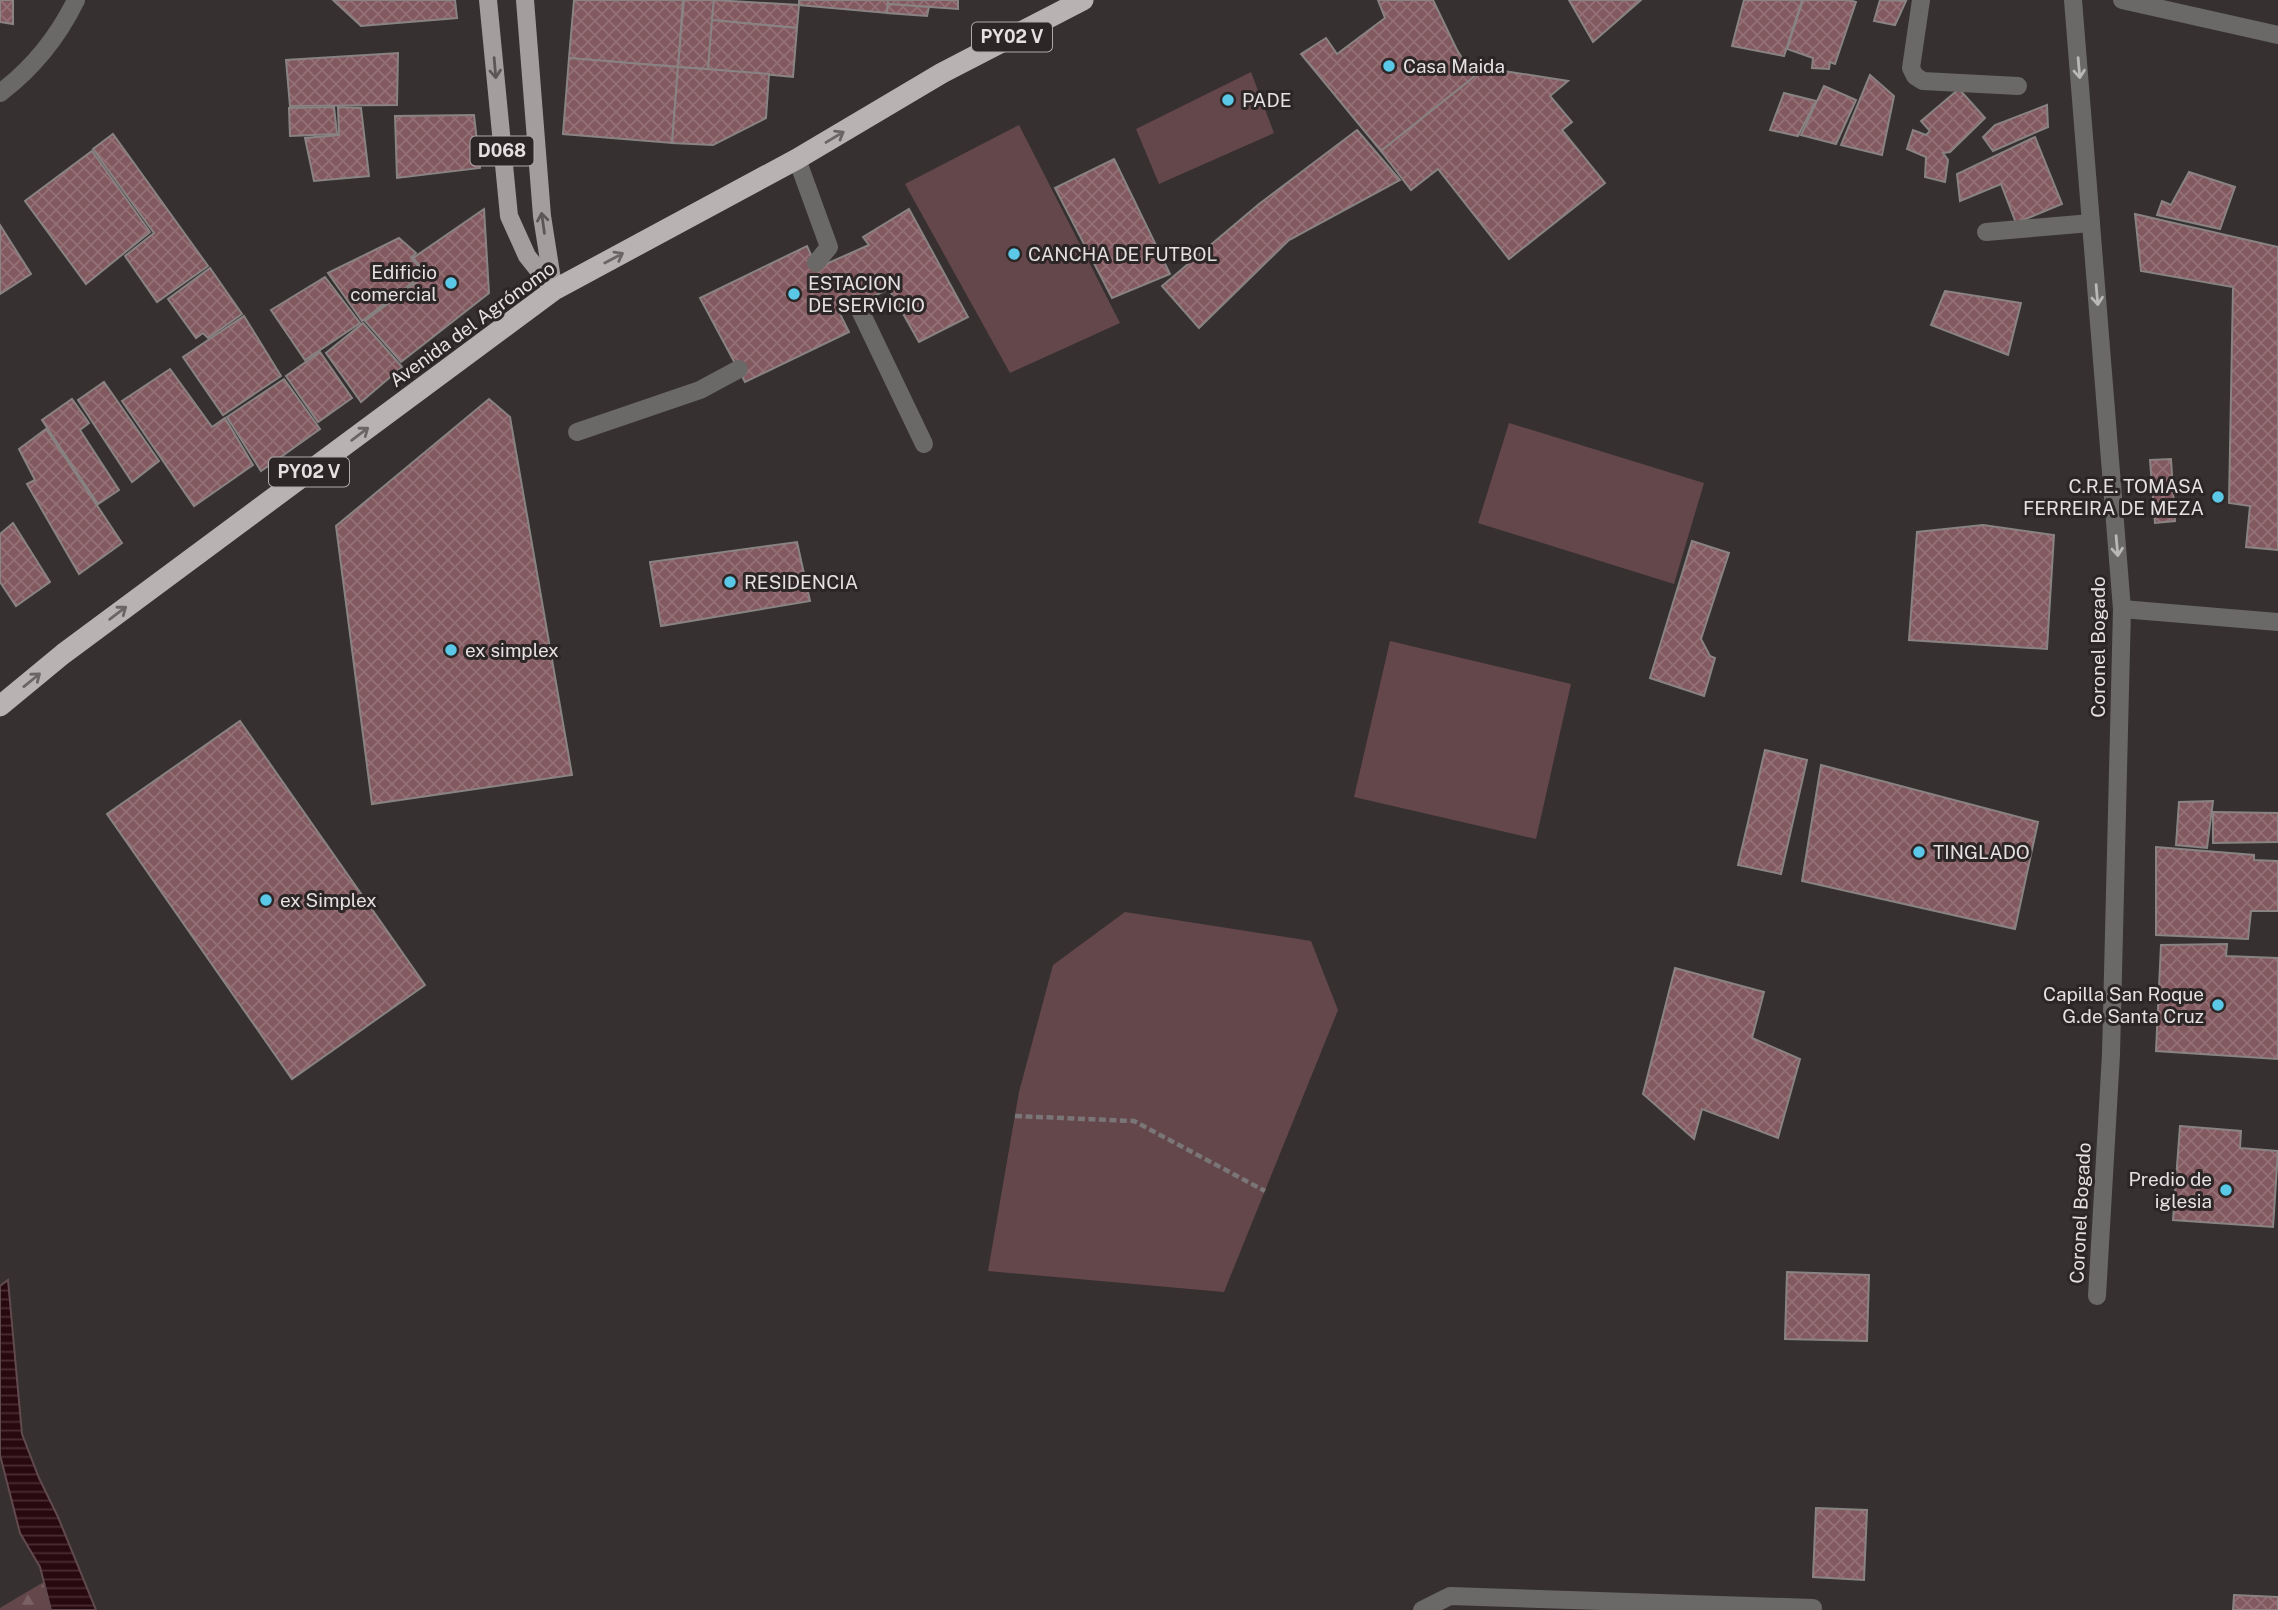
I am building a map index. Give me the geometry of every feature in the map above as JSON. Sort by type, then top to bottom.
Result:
[{"type":"highway","name":"Avenida del Agrónomo","points":[[0,706],[63,654],[554,290],[797,159],[942,73],[1083,0]]},
{"type":"main road","name":"D068","points":[[488,0],[509,216],[527,256],[554,290]]},
{"type":"main road","name":"D068","points":[[525,0],[542,216],[554,290]]},
{"type":"street","points":[[0,93],[22,77],[54,39],[76,0]]},
{"type":"street","points":[[1921,0],[1911,68],[1915,76],[1923,81],[2018,86]]},
{"type":"street","name":"Coronel Bogado","points":[[2073,0],[2122,609],[2111,1054],[2097,1296]]},
{"type":"street","points":[[2122,0],[2278,35]]},
{"type":"street","points":[[797,159],[832,254],[816,263]]},
{"type":"street","points":[[1986,232],[2091,223]]},
{"type":"street","points":[[857,304],[924,444]]},
{"type":"street","points":[[577,432],[700,390],[739,369]]},
{"type":"street","points":[[2122,609],[2278,622]]},
{"type":"street","points":[[1422,1610],[1450,1596],[1813,1608]]},
{"type":"path","points":[[1015,1116],[1134,1121],[1265,1191]]},
{"type":"green space","name":"PADE","points":[[1251,72],[1274,133],[1159,184],[1136,129]]},
{"type":"green space","name":"CANCHA DE FUTBOL","points":[[1019,125],[1120,323],[1010,373],[905,184]]},
{"type":"green space","points":[[1509,423],[1704,483],[1674,584],[1478,523]]},
{"type":"green space","points":[[1390,641],[1571,684],[1536,839],[1354,797]]},
{"type":"green space","points":[[1125,912],[1311,941],[1338,1010],[1224,1292],[988,1271],[1019,1092],[1053,965]]},
{"type":"green space","points":[[42,1583],[58,1583],[76,1610],[0,1610],[0,1608]]},
{"type":"shaded area","points":[[8,1280],[22,1434],[96,1610],[51,1610],[40,1567],[20,1533],[0,1455],[0,1286]]},
{"type":"building","points":[[0,0],[13,0],[13,24],[0,22]]},
{"type":"building","points":[[333,0],[455,0],[457,18],[361,26]]},
{"type":"building","points":[[574,0],[683,0],[678,67],[569,58]]},
{"type":"building","points":[[684,0],[714,0],[708,69],[678,67]]},
{"type":"building","points":[[714,0],[799,5],[797,28],[712,20]]},
{"type":"building","points":[[799,0],[888,0],[887,13],[799,5]]},
{"type":"building","points":[[888,0],[958,0],[958,9],[888,4]]},
{"type":"building","name":"Casa Maida","points":[[1378,0],[1433,0],[1457,50],[1474,77],[1381,151],[1301,54],[1326,38],[1337,54],[1385,18]]},
{"type":"building","points":[[1569,0],[1641,0],[1593,42]]},
{"type":"building","points":[[1744,0],[1802,0],[1784,56],[1732,46]]},
{"type":"building","points":[[1803,0],[1856,2],[1835,64],[1830,62],[1829,69],[1812,68],[1813,58],[1787,49]]},
{"type":"building","points":[[1880,0],[1906,1],[1895,25],[1874,21]]},
{"type":"building","points":[[888,4],[929,7],[927,16],[887,13]]},
{"type":"building","points":[[712,20],[797,28],[793,77],[708,69]]},
{"type":"building","points":[[398,53],[397,105],[290,106],[286,60]]},
{"type":"building","points":[[569,58],[678,67],[672,143],[563,134]]},
{"type":"building","points":[[678,67],[769,74],[766,118],[713,145],[672,143]]},
{"type":"building","points":[[1485,68],[1568,81],[1550,96],[1572,122],[1562,130],[1605,183],[1509,259],[1438,169],[1411,190],[1381,151]]},
{"type":"building","points":[[1870,75],[1894,96],[1882,155],[1841,145]]},
{"type":"building","points":[[1824,86],[1856,100],[1836,144],[1801,135]]},
{"type":"building","points":[[1959,89],[1985,118],[1950,152],[1943,153],[1948,160],[1945,182],[1925,177],[1926,157],[1907,149],[1913,130],[1926,135],[1930,131],[1921,121]]},
{"type":"building","points":[[1784,93],[1816,101],[1798,136],[1770,130]]},
{"type":"building","points":[[2047,105],[2048,127],[1993,151],[1983,137],[1995,125]]},
{"type":"building","points":[[334,107],[337,134],[290,136],[289,108]]},
{"type":"building","points":[[338,107],[361,108],[369,176],[314,181],[305,138],[339,135]]},
{"type":"building","points":[[474,115],[480,168],[397,178],[395,116]]},
{"type":"building","points":[[1357,130],[1400,180],[1289,240],[1199,328],[1162,286],[1259,204]]},
{"type":"building","points":[[113,134],[208,266],[157,302],[125,256],[154,233],[93,149]]},
{"type":"building","points":[[2035,137],[2062,204],[2016,223],[2001,184],[1960,201],[1957,174]]},
{"type":"building","points":[[92,151],[150,232],[86,284],[25,201]]},
{"type":"building","points":[[1114,159],[1170,274],[1112,298],[1055,188]]},
{"type":"building","points":[[2189,172],[2235,187],[2220,229],[2157,215],[2162,201],[2171,205]]},
{"type":"building","name":"Edificio comercial","points":[[484,209],[489,293],[401,362],[365,321],[427,274],[413,258]]},
{"type":"building","name":"ESTACION DE SERVICIO","points":[[909,209],[968,317],[919,342],[889,289],[839,312],[849,332],[745,382],[700,298],[807,246],[817,268],[869,245],[863,237]]},
{"type":"building","points":[[2135,214],[2278,247],[2278,550],[2246,547],[2250,506],[2229,503],[2233,287],[2141,271]]},
{"type":"building","points":[[0,225],[31,274],[0,294]]},
{"type":"building","points":[[399,238],[416,253],[411,258],[425,273],[362,321],[328,273]]},
{"type":"building","points":[[210,268],[242,314],[208,338],[203,333],[196,338],[168,299]]},
{"type":"building","points":[[325,277],[360,323],[305,360],[271,310]]},
{"type":"building","points":[[1945,291],[2021,303],[2008,355],[1931,325]]},
{"type":"building","points":[[244,316],[281,376],[223,415],[183,357]]},
{"type":"building","points":[[363,323],[402,367],[361,402],[326,353]]},
{"type":"building","points":[[320,352],[352,398],[318,422],[286,376]]},
{"type":"building","points":[[170,369],[212,427],[225,418],[253,465],[194,506],[122,401]]},
{"type":"building","points":[[284,379],[320,429],[261,471],[227,417]]},
{"type":"building","points":[[104,382],[159,461],[132,482],[78,400]]},
{"type":"building","points":[[72,399],[89,423],[80,430],[119,490],[98,504],[42,420]]},
{"type":"building","name":"ex simplex","points":[[489,399],[510,417],[572,775],[372,804],[336,526]]},
{"type":"building","points":[[46,429],[122,543],[79,574],[27,484],[35,480],[19,449]]},
{"type":"building","points":[[2171,459],[2175,521],[2155,523],[2150,460]]},
{"type":"building","points":[[13,523],[50,582],[16,606],[0,582],[0,534]]},
{"type":"building","points":[[1983,525],[2054,535],[2047,649],[1909,640],[1917,532]]},
{"type":"building","points":[[1692,541],[1729,553],[1701,639],[1710,656],[1715,658],[1704,696],[1650,678]]},
{"type":"building","name":"RESIDENCIA","points":[[797,542],[810,601],[661,626],[650,562]]},
{"type":"building","name":"ex Simplex","points":[[240,721],[425,985],[292,1079],[107,814]]},
{"type":"building","points":[[1765,750],[1807,760],[1781,874],[1738,865]]},
{"type":"building","name":"TINGLADO","points":[[1821,765],[2038,822],[2015,929],[1802,881]]},
{"type":"building","points":[[2213,801],[2207,848],[2176,845],[2179,802]]},
{"type":"building","points":[[2213,812],[2278,813],[2278,842],[2213,843]]},
{"type":"building","points":[[2156,847],[2254,855],[2254,860],[2278,861],[2278,911],[2251,911],[2248,939],[2156,935]]},
{"type":"building","name":"Capilla San Roque G.de Santa Cruz","points":[[2227,944],[2226,956],[2278,958],[2278,1059],[2156,1051],[2161,945]]},
{"type":"building","points":[[1675,968],[1764,992],[1752,1038],[1800,1059],[1778,1138],[1702,1109],[1694,1139],[1643,1094]]},
{"type":"building","name":"Predio de iglesia","points":[[2180,1126],[2241,1131],[2240,1148],[2278,1151],[2273,1227],[2173,1220]]},
{"type":"building","points":[[1787,1272],[1869,1275],[1867,1341],[1785,1339]]},
{"type":"building","points":[[1816,1508],[1867,1510],[1864,1580],[1813,1577]]},
{"type":"building","points":[[2234,1595],[2278,1597],[2278,1610],[2233,1610]]},
{"type":"place","name":"Casa Maida","points":[[1389,66]]},
{"type":"place","name":"PADE","points":[[1228,100]]},
{"type":"place","name":"CANCHA DE FUTBOL","points":[[1014,254]]},
{"type":"place","name":"Edificio comercial","points":[[451,283]]},
{"type":"place","name":"ESTACION DE SERVICIO","points":[[794,294]]},
{"type":"place","name":"C.R.E. TOMASA FERREIRA DE MEZA","points":[[2218,497]]},
{"type":"place","name":"RESIDENCIA","points":[[730,582]]},
{"type":"place","name":"ex simplex","points":[[451,650]]},
{"type":"place","name":"TINGLADO","points":[[1919,852]]},
{"type":"place","name":"ex Simplex","points":[[266,900]]},
{"type":"place","name":"Capilla San Roque G.de Santa Cruz","points":[[2218,1005]]},
{"type":"place","name":"Predio de iglesia","points":[[2226,1190]]}]
